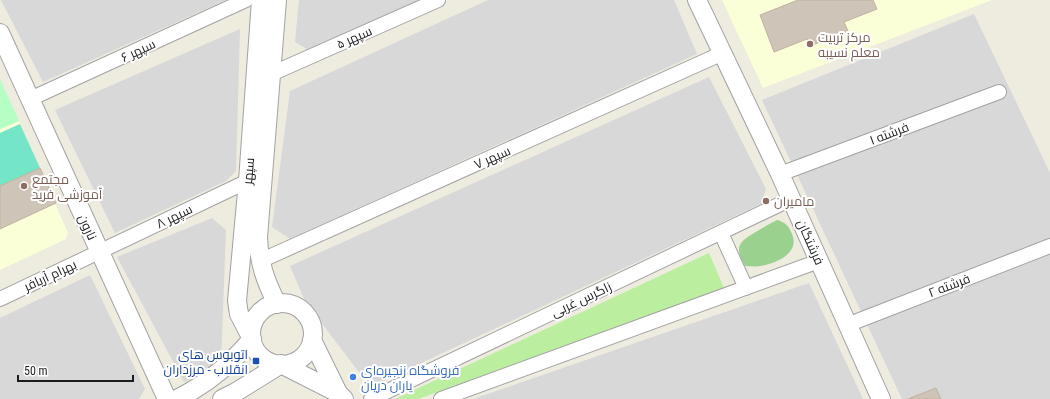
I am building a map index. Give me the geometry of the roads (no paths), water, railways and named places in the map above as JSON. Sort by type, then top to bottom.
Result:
[{"type":"street","name":"سپهر ۶","points":[[30,99],[246,0]]},
{"type":"street","name":"سپهر","points":[[261,0],[263,78]]},
{"type":"street","name":"سپهر","points":[[252,339],[239,314],[237,301],[239,267],[255,178],[263,78],[277,0]]},
{"type":"street","name":"سپهر ۵","points":[[263,78],[438,0]]},
{"type":"street","name":"فرشتگان","points":[[698,0],[780,174],[881,399]]},
{"type":"street","name":"نارون","points":[[0,33],[167,399]]},
{"type":"street","name":"سپهر ۷","points":[[260,261],[722,53]]},
{"type":"street","name":"فرشته ۱","points":[[780,174],[999,92]]},
{"type":"street","name":"سپهر","points":[[255,178],[260,261],[266,282],[277,304]]},
{"type":"street","name":"سپهر ۸","points":[[100,251],[255,178]]},
{"type":"street","name":"زاگرس غربی","points":[[371,399],[791,199]]},
{"type":"street","points":[[721,233],[746,288]]},
{"type":"street","name":"فرشته ۲","points":[[847,325],[1050,246]]},
{"type":"street","name":"بهرام آریافر","points":[[0,299],[100,251]]},
{"type":"street","points":[[239,267],[260,261]]},
{"type":"street","points":[[441,399],[819,261]]},
{"type":"street","points":[[284,303],[294,305],[303,311],[310,319],[313,330],[312,340],[308,350],[301,358],[288,364],[271,362],[262,357],[255,349],[252,339],[251,331],[258,315],[264,309],[273,304],[277,304],[284,303]]},
{"type":"street","points":[[177,399],[201,386],[219,372],[237,356],[252,339]]},
{"type":"street","points":[[312,340],[341,396]]},
{"type":"street","points":[[229,396],[281,364]]},
{"type":"street","points":[[281,364],[341,396]]},
{"type":"street","points":[[219,372],[236,368],[242,370],[245,376],[244,382],[229,396]]},
{"type":"place","name":"مرکز تربیت معلم نسیبه","points":[[810,44]]},
{"type":"place","name":"مجتمع آموزشی فرید","points":[[24,186]]},
{"type":"place","name":"مامیران","points":[[766,201]]},
{"type":"place","name":"اتوبوس های انقلاب - مرزداران","points":[[256,361]]},
{"type":"place","name":"فروشگاه زنجیره‌ای یاران دریان","points":[[353,377]]}]
